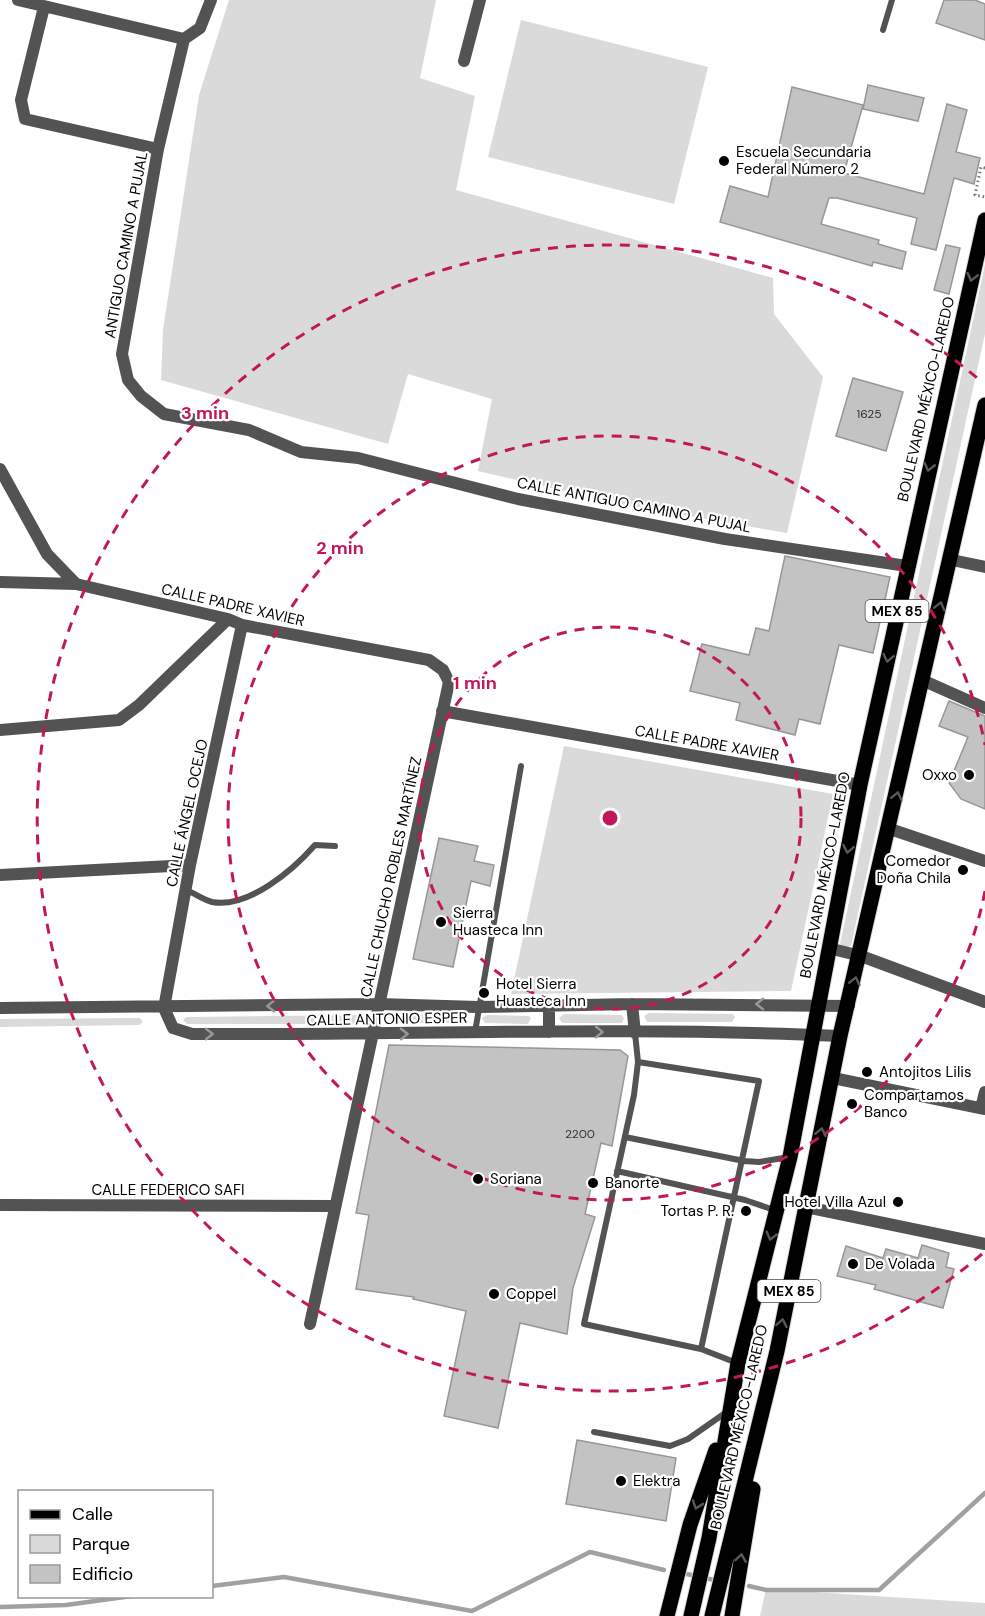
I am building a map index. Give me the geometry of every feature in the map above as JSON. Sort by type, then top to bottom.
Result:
[{"type":"main road","name":"BOULEVARD MÉXICO-LAREDO","points":[[691,1616],[709,1538],[738,1363],[790,1157],[860,785],[985,220]]},
{"type":"main road","name":"BOULEVARD MÉXICO-LAREDO","points":[[712,1616],[777,1351],[840,1036],[861,956],[922,680],[952,560],[985,405]]},
{"type":"main road","points":[[732,1616],[777,1351]]},
{"type":"main road","points":[[667,1616],[690,1525],[729,1410]]},
{"type":"street","points":[[18,0],[184,39],[200,28],[211,0]]},
{"type":"street","points":[[464,61],[480,0]]},
{"type":"street","points":[[44,7],[21,99],[25,119],[158,149]]},
{"type":"street","name":"ANTIGUO CAMINO A PUJAL","points":[[184,39],[158,149],[122,354],[128,380],[141,396],[164,414],[249,430],[301,452],[358,458]]},
{"type":"street","name":"CALLE ANTIGUO CAMINO A PUJAL","points":[[358,458],[541,503],[724,539],[907,566]]},
{"type":"street","points":[[0,469],[4,485],[47,554],[76,584]]},
{"type":"street","points":[[952,560],[985,567]]},
{"type":"street","name":"CALLE PADRE XAVIER","points":[[0,582],[76,584],[228,619],[242,625],[429,660],[443,670],[449,682]]},
{"type":"street","points":[[0,730],[119,720],[139,705],[228,619]]},
{"type":"street","name":"CALLE ÁNGEL OCEJO","points":[[164,1008],[190,865],[242,625]]},
{"type":"street","points":[[922,680],[985,708]]},
{"type":"street","name":"CALLE CHUCHO ROBLES MARTÍNEZ","points":[[310,1324],[449,682]]},
{"type":"street","name":"CALLE PADRE XAVIER","points":[[442,711],[860,785]]},
{"type":"street","points":[[890,829],[985,861]]},
{"type":"street","points":[[0,875],[190,865]]},
{"type":"street","points":[[828,948],[861,956],[985,1002]]},
{"type":"street","name":"CALLE ANTONIO ESPER","points":[[0,1008],[379,1004],[478,1007],[632,1004],[849,1006]]},
{"type":"street","points":[[632,1004],[635,1033]]},
{"type":"street","points":[[549,1006],[549,1032]]},
{"type":"street","name":"CALLE ANTONIO ESPER","points":[[164,1008],[173,1028],[192,1034],[780,1032],[840,1036]]},
{"type":"street","points":[[833,1078],[983,1108],[985,1092]]},
{"type":"street","name":"CALLE FEDERICO SAFI","points":[[0,1205],[335,1206]]},
{"type":"street","points":[[806,1207],[985,1244]]},
{"type":"lane","points":[[884,30],[892,0]]},
{"type":"lane","points":[[475,1033],[521,766]]},
{"type":"lane","points":[[186,890],[212,902],[240,899],[292,870],[315,845],[335,846]]},
{"type":"lane","points":[[635,1033],[638,1062],[625,1137],[584,1324],[701,1349],[738,1363]]},
{"type":"lane","points":[[638,1062],[759,1081],[744,1161],[701,1349]]},
{"type":"lane","points":[[625,1137],[744,1161],[759,1162],[790,1157]]},
{"type":"lane","points":[[617,1171],[735,1198],[778,1211]]},
{"type":"lane","points":[[594,1432],[670,1446],[688,1439],[729,1410]]},
{"type":"path","points":[[983,168],[975,195],[985,197]]},
{"type":"green space","points":[[229,0],[436,0],[420,78],[475,96],[456,190],[773,278],[774,314],[823,377],[787,533],[625,505],[478,471],[492,399],[408,374],[388,444],[161,380],[163,330],[199,95]]},
{"type":"green space","points":[[521,20],[708,67],[674,204],[488,157]]},
{"type":"green space","points":[[985,264],[985,334],[851,946],[842,948],[840,944]]},
{"type":"green space","points":[[564,746],[833,794],[791,991],[511,994]]},
{"type":"green space","points":[[649,1013],[733,1014],[735,1017],[732,1022],[647,1022],[644,1016]]},
{"type":"green space","points":[[404,1014],[463,1015],[465,1018],[462,1023],[402,1023],[399,1018]]},
{"type":"green space","points":[[564,1014],[622,1015],[624,1018],[622,1023],[562,1023],[559,1018]]},
{"type":"green space","points":[[363,1015],[366,1021],[363,1024],[187,1024],[183,1020],[186,1017]]},
{"type":"green space","points":[[487,1015],[529,1016],[531,1018],[528,1024],[485,1023],[482,1018]]},
{"type":"green space","points":[[140,1018],[143,1022],[139,1025],[0,1027],[0,1019]]},
{"type":"green space","points":[[766,1589],[985,1603],[985,1616],[760,1616]]},
{"type":"building","points":[[944,0],[975,0],[985,4],[985,40],[936,23]]},
{"type":"building","points":[[868,85],[924,98],[918,121],[863,109]]},
{"type":"building","points":[[792,87],[863,105],[844,173],[924,194],[947,104],[967,110],[956,152],[980,158],[974,184],[954,178],[936,250],[911,244],[917,218],[837,198],[829,198],[821,224],[879,240],[878,244],[906,252],[902,269],[873,262],[872,266],[720,222],[730,186],[768,197]]},
{"type":"building","points":[[946,245],[960,248],[949,294],[934,290]]},
{"type":"building","points":[[853,378],[903,392],[886,451],[836,436]]},
{"type":"building","points":[[785,556],[890,577],[873,653],[839,645],[820,724],[799,719],[795,735],[736,720],[740,703],[690,691],[702,644],[749,655],[756,628],[769,631]]},
{"type":"building","points":[[949,701],[985,716],[985,809],[961,799],[949,783],[968,737],[939,726]]},
{"type":"building","name":"Sierra Huasteca Inn","points":[[439,838],[478,846],[474,861],[494,865],[490,886],[471,881],[453,967],[413,959]]},
{"type":"building","name":"Soriana","points":[[389,1045],[620,1050],[628,1056],[612,1146],[601,1143],[585,1214],[595,1217],[573,1288],[567,1334],[520,1323],[498,1428],[444,1416],[466,1311],[413,1299],[414,1297],[356,1289],[369,1215],[356,1213]]},
{"type":"building","points":[[922,1245],[949,1253],[946,1267],[954,1269],[943,1308],[874,1289],[876,1285],[837,1276],[846,1246],[883,1258],[886,1249],[918,1258]]},
{"type":"building","name":"Elektra","points":[[577,1440],[676,1458],[666,1521],[566,1504]]},
{"type":"waterway","points":[[749,1586],[766,1590],[879,1590],[985,1493]]},
{"type":"waterway","points":[[213,1586],[284,1577],[472,1611],[590,1552],[664,1570]]},
{"type":"waterway","points":[[682,1573],[719,1581]]},
{"type":"waterway","points":[[0,1607],[66,1605],[117,1598]]},
{"type":"place","name":"Escuela Secundaria Federal Número 2","points":[[724,161]]},
{"type":"place","name":"Oxxo","points":[[969,775]]},
{"type":"place","name":"Comedor Doña Chila","points":[[963,870]]},
{"type":"place","name":"Sierra Huasteca Inn","points":[[441,922]]},
{"type":"place","name":"Hotel Sierra Huasteca Inn","points":[[484,993]]},
{"type":"place","name":"Antojitos Lilis","points":[[867,1072]]},
{"type":"place","name":"Compartamos Banco","points":[[852,1104]]},
{"type":"place","name":"Soriana","points":[[478,1179]]},
{"type":"place","name":"Banorte","points":[[593,1183]]},
{"type":"place","name":"Hotel Villa Azul","points":[[898,1202]]},
{"type":"place","name":"Tortas P. R.","points":[[746,1211]]},
{"type":"place","name":"De Volada","points":[[853,1264]]},
{"type":"place","name":"Coppel","points":[[494,1294]]},
{"type":"place","name":"Elektra","points":[[621,1481]]}]
